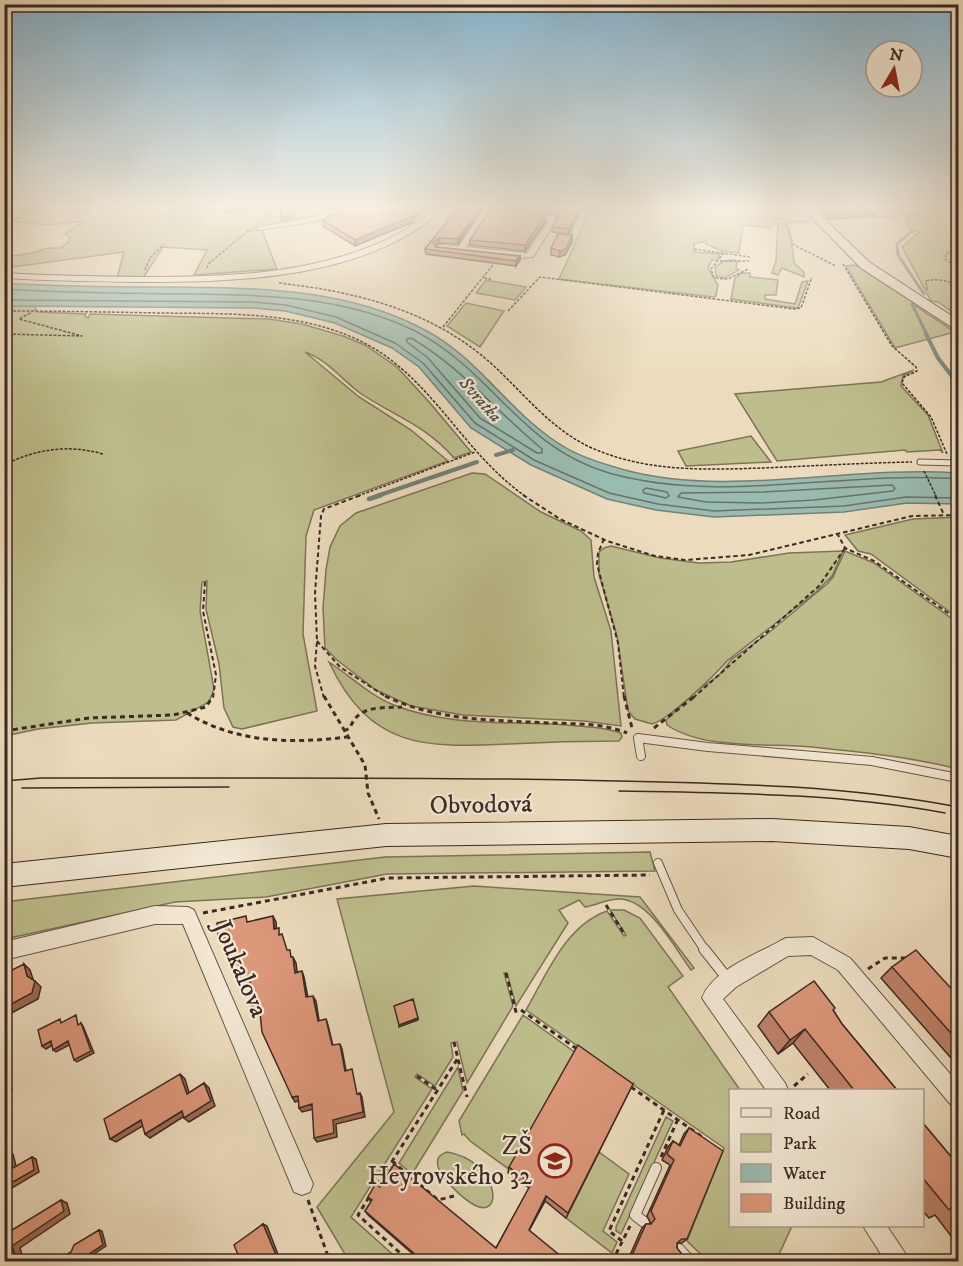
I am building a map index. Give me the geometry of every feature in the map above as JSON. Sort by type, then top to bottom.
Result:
[{"type":"main road","points":[[866,265],[958,325]]},
{"type":"main road","name":"Obvodová","points":[[4,876],[386,835],[772,830],[888,837],[958,847]]},
{"type":"street","points":[[4,275],[53,279],[203,279],[280,272],[310,265]]},
{"type":"street","name":"Joukalova","points":[[4,951],[155,915],[188,916],[302,1184]]},
{"type":"street","points":[[777,1089],[711,998],[729,980],[786,947],[813,946],[844,964],[958,1098]]},
{"type":"street","points":[[875,1227],[900,1262]]},
{"type":"lane","points":[[920,463],[958,463]]},
{"type":"lane","points":[[641,756],[638,738],[708,747],[872,761],[958,778]]},
{"type":"lane","points":[[658,863],[679,915],[729,980]]},
{"type":"lane","points":[[644,1222],[635,1215],[656,1168]]},
{"type":"lane","points":[[679,1249],[691,1262]]},
{"type":"path","points":[[140,279],[147,265]]},
{"type":"path","points":[[203,279],[208,265]]},
{"type":"path","points":[[443,327],[493,265]]},
{"type":"path","points":[[714,265],[711,269],[714,278],[720,281],[748,269]]},
{"type":"path","points":[[844,265],[892,346],[916,367],[917,372],[904,377],[902,382],[906,390],[931,417],[950,462]]},
{"type":"path","points":[[508,311],[540,277],[794,309],[801,308],[803,305],[805,292],[812,277]]},
{"type":"path","points":[[484,278],[491,279]]},
{"type":"path","points":[[926,282],[941,279],[958,285]]},
{"type":"path","points":[[275,282],[335,290],[368,298],[417,315],[443,327],[495,367],[545,419],[573,438],[619,458],[668,469],[704,471],[920,463],[944,515]]},
{"type":"path","points":[[4,311],[232,314],[324,327],[364,343],[387,356],[414,380],[475,452],[507,483],[534,504],[604,539],[657,556],[685,560],[713,559],[764,552],[914,516],[958,515]]},
{"type":"path","points":[[4,334],[82,336],[77,333],[28,324],[19,319],[35,311]]},
{"type":"path","points":[[4,465],[40,450],[82,450],[103,454]]},
{"type":"path","points":[[386,835],[368,794],[365,765],[333,715],[320,689],[315,666],[317,641],[315,593],[321,516],[324,508],[475,452]]},
{"type":"path","points":[[837,533],[845,548],[874,561],[958,620]]},
{"type":"path","points":[[604,539],[598,553],[599,576],[621,656],[624,705],[638,738]]},
{"type":"path","points":[[638,738],[680,710],[819,586],[845,548]]},
{"type":"path","points":[[4,731],[89,718],[154,717],[187,713],[206,707],[216,691],[215,663],[203,609],[205,582]]},
{"type":"path","points":[[317,641],[327,655],[390,701],[426,713],[466,718],[598,725],[618,729],[638,738]]},
{"type":"path","points":[[344,731],[350,728],[352,719],[362,711],[403,706]]},
{"type":"path","points":[[187,713],[204,722],[259,737],[294,742],[348,737]]},
{"type":"path","points":[[188,916],[388,878],[661,874]]},
{"type":"path","points":[[606,905],[625,935]]},
{"type":"path","points":[[855,977],[885,958],[909,958]]},
{"type":"path","points":[[506,973],[517,1016]]},
{"type":"path","points":[[520,1010],[578,1050]]},
{"type":"path","points":[[454,1042],[468,1097]]},
{"type":"path","points":[[410,1262],[358,1215],[458,1058]]},
{"type":"path","points":[[789,1089],[808,1074]]},
{"type":"path","points":[[417,1076],[437,1090]]},
{"type":"path","points":[[630,1086],[713,1145]]},
{"type":"path","points":[[622,1241],[609,1231],[664,1110]]},
{"type":"path","points":[[656,1168],[678,1119]]},
{"type":"path","points":[[392,1161],[438,1200],[454,1196]]},
{"type":"path","points":[[302,1184],[330,1262]]},
{"type":"path","points":[[612,1262],[630,1226]]},
{"type":"path","points":[[944,1262],[954,1252]]},
{"type":"green space","points":[[5,265],[27,265],[5,268]]},
{"type":"green space","points":[[120,265],[151,265],[143,278],[117,278]]},
{"type":"green space","points":[[199,265],[275,265],[277,269],[194,275]]},
{"type":"green space","points":[[565,265],[709,265],[708,268],[718,285],[716,296],[713,297],[559,279]]},
{"type":"green space","points":[[736,265],[736,269],[739,270],[725,278],[716,276],[715,267]]},
{"type":"green space","points":[[775,265],[796,265],[804,272],[804,277],[782,268],[778,275],[772,273]]},
{"type":"green space","points":[[856,265],[955,332],[895,348],[846,266]]},
{"type":"green space","points":[[912,265],[958,265],[958,316],[938,302],[931,301]]},
{"type":"green space","points":[[742,273],[750,273],[750,277],[778,280],[776,295],[765,295],[765,299],[795,304],[802,282],[808,281],[798,308],[731,299],[735,278]]},
{"type":"green space","points":[[486,280],[526,287],[515,300],[476,293]]},
{"type":"green space","points":[[466,303],[504,311],[480,347],[447,326]]},
{"type":"green space","points":[[34,305],[37,312],[86,314],[88,318],[90,314],[269,319],[302,324],[343,336],[365,345],[397,367],[471,452],[454,458],[421,429],[360,393],[328,365],[305,352],[359,397],[411,430],[448,461],[314,510],[306,536],[303,634],[317,711],[242,729],[233,727],[224,708],[219,664],[206,609],[207,581],[202,582],[200,611],[214,689],[209,702],[176,720],[92,723],[38,729],[5,736],[5,306]]},
{"type":"green space","points":[[914,370],[903,376],[901,386],[928,415],[943,453],[940,450],[907,452],[905,450],[777,461],[735,394],[881,382]]},
{"type":"green space","points":[[751,436],[771,462],[686,466],[678,451]]},
{"type":"green space","points":[[472,473],[485,474],[541,512],[581,531],[591,540],[594,577],[611,631],[621,726],[584,721],[463,715],[411,706],[376,690],[325,648],[323,608],[326,570],[330,547],[340,526],[356,513]]},
{"type":"green space","points":[[958,517],[958,618],[871,554],[858,551],[845,535],[913,519]]},
{"type":"green space","points":[[611,546],[660,558],[699,563],[731,562],[789,553],[843,551],[832,576],[816,592],[727,661],[668,715],[652,724],[635,719],[628,711],[617,636],[599,575],[599,552]]},
{"type":"green space","points":[[845,551],[874,563],[958,623],[958,769],[904,758],[849,751],[718,742],[682,733],[667,725],[666,720],[696,692],[719,675],[732,659],[766,635],[827,584],[833,577]]},
{"type":"green space","points":[[329,662],[377,696],[394,705],[432,716],[472,721],[596,728],[621,733],[622,737],[619,741],[451,745],[426,743],[402,737],[382,727],[362,712],[345,691]]},
{"type":"green space","points":[[650,852],[655,871],[387,874],[266,897],[175,902],[5,939],[4,902],[385,857]]},
{"type":"green space","points":[[474,886],[640,897],[694,968],[691,970],[652,917],[632,902],[616,899],[585,907],[579,900],[559,910],[568,923],[516,1006],[507,973],[504,973],[513,1006],[467,1083],[457,1042],[451,1043],[453,1057],[435,1086],[417,1074],[415,1077],[432,1089],[351,1217],[400,1261],[349,1261],[317,1207],[394,1112],[337,899]]},
{"type":"green space","points":[[610,910],[624,910],[640,918],[683,976],[668,987],[739,1089],[729,1089],[729,1227],[792,1227],[776,1261],[708,1261],[687,1241],[724,1148],[526,1010],[568,939],[592,918],[607,911],[624,936],[626,935]]},
{"type":"green space","points":[[523,1015],[576,1053],[510,1170],[470,1141],[464,1134],[462,1135],[459,1121]]},
{"type":"green space","points":[[458,1067],[463,1091],[412,1174],[399,1163]]},
{"type":"green space","points":[[666,1117],[673,1121],[621,1234],[616,1231],[616,1227]]},
{"type":"green space","points":[[447,1152],[465,1158],[478,1167],[487,1178],[493,1199],[489,1206],[482,1207],[471,1203],[444,1178],[437,1163],[440,1156]]},
{"type":"green space","points":[[599,1152],[629,1174],[603,1231],[617,1242],[612,1253],[566,1218]]},
{"type":"water","name":"Svratka","points":[[5,283],[237,288],[334,298],[395,316],[444,341],[538,428],[563,446],[598,462],[664,478],[705,481],[790,479],[875,473],[958,473],[958,504],[907,503],[844,512],[714,517],[656,510],[607,499],[531,465],[471,428],[419,367],[392,348],[335,323],[285,311],[254,308],[5,306]]},
{"type":"building","points":[[246,916],[247,922],[273,916],[274,929],[279,928],[279,935],[282,934],[287,950],[290,950],[291,957],[293,957],[295,973],[302,971],[306,997],[313,996],[318,1021],[326,1019],[332,1045],[340,1044],[345,1071],[352,1069],[357,1094],[360,1093],[363,1112],[333,1120],[334,1133],[314,1138],[312,1104],[299,1108],[298,1096],[292,1097],[262,1032],[259,1003],[251,1005],[250,979],[240,981],[238,957],[230,958],[229,935],[218,937],[217,923]]},
{"type":"building","points":[[916,950],[958,996],[958,1041],[892,967]]},
{"type":"building","points":[[24,964],[27,976],[35,981],[32,993],[4,1008],[4,974]]},
{"type":"building","points":[[814,981],[835,1008],[833,1010],[842,1024],[896,1089],[853,1089],[805,1029],[790,1040],[769,1012]]},
{"type":"building","points":[[413,999],[418,1018],[399,1025],[394,1006]]},
{"type":"building","points":[[76,1015],[78,1025],[81,1023],[91,1051],[74,1060],[68,1041],[53,1050],[51,1041],[42,1046],[38,1030],[60,1019],[61,1023]]},
{"type":"building","name":"ZŠ Heyrovského 32","points":[[578,1045],[633,1084],[568,1213],[546,1196],[529,1230],[568,1262],[424,1262],[365,1211],[372,1200],[368,1197],[376,1183],[380,1187],[394,1164],[496,1248],[531,1184],[509,1167]]},
{"type":"building","points":[[180,1074],[187,1094],[204,1083],[211,1101],[184,1118],[182,1111],[145,1134],[141,1120],[110,1139],[104,1119]]},
{"type":"building","points":[[924,1124],[958,1165],[958,1211],[954,1205],[949,1210],[924,1179]]},
{"type":"building","points":[[689,1128],[723,1151],[687,1239],[682,1239],[677,1243],[677,1248],[681,1253],[678,1262],[629,1262],[646,1224],[651,1224],[655,1219],[651,1211],[674,1160],[667,1154],[673,1141],[680,1146]]},
{"type":"building","points":[[8,1152],[13,1168],[32,1157],[34,1170],[4,1187],[4,1154]]},
{"type":"building","points":[[61,1200],[64,1211],[12,1246],[17,1262],[4,1262],[4,1235]]},
{"type":"building","points":[[263,1224],[276,1255],[267,1262],[241,1262],[234,1245]]},
{"type":"building","points":[[99,1230],[103,1245],[77,1262],[67,1262],[66,1255],[71,1252],[74,1245]]},
{"type":"waterway","points":[[905,265],[924,294]]},
{"type":"waterway","points":[[912,304],[927,335]]},
{"type":"waterway","points":[[926,334],[938,358],[958,384]]},
{"type":"waterway","points":[[496,455],[513,450]]},
{"type":"waterway","points":[[377,496],[477,462]]},
{"type":"waterway","points":[[369,499],[381,495]]},
{"type":"tram line","points":[[4,781],[41,778],[308,778],[672,782],[863,793],[958,807]]},
{"type":"tram line","points":[[22,788],[229,787]]},
{"type":"tram line","points":[[619,791],[823,798],[864,801],[945,813]]},
{"type":"place","name":"ZŠ Heyrovského 32","points":[[555,1161]]}]
